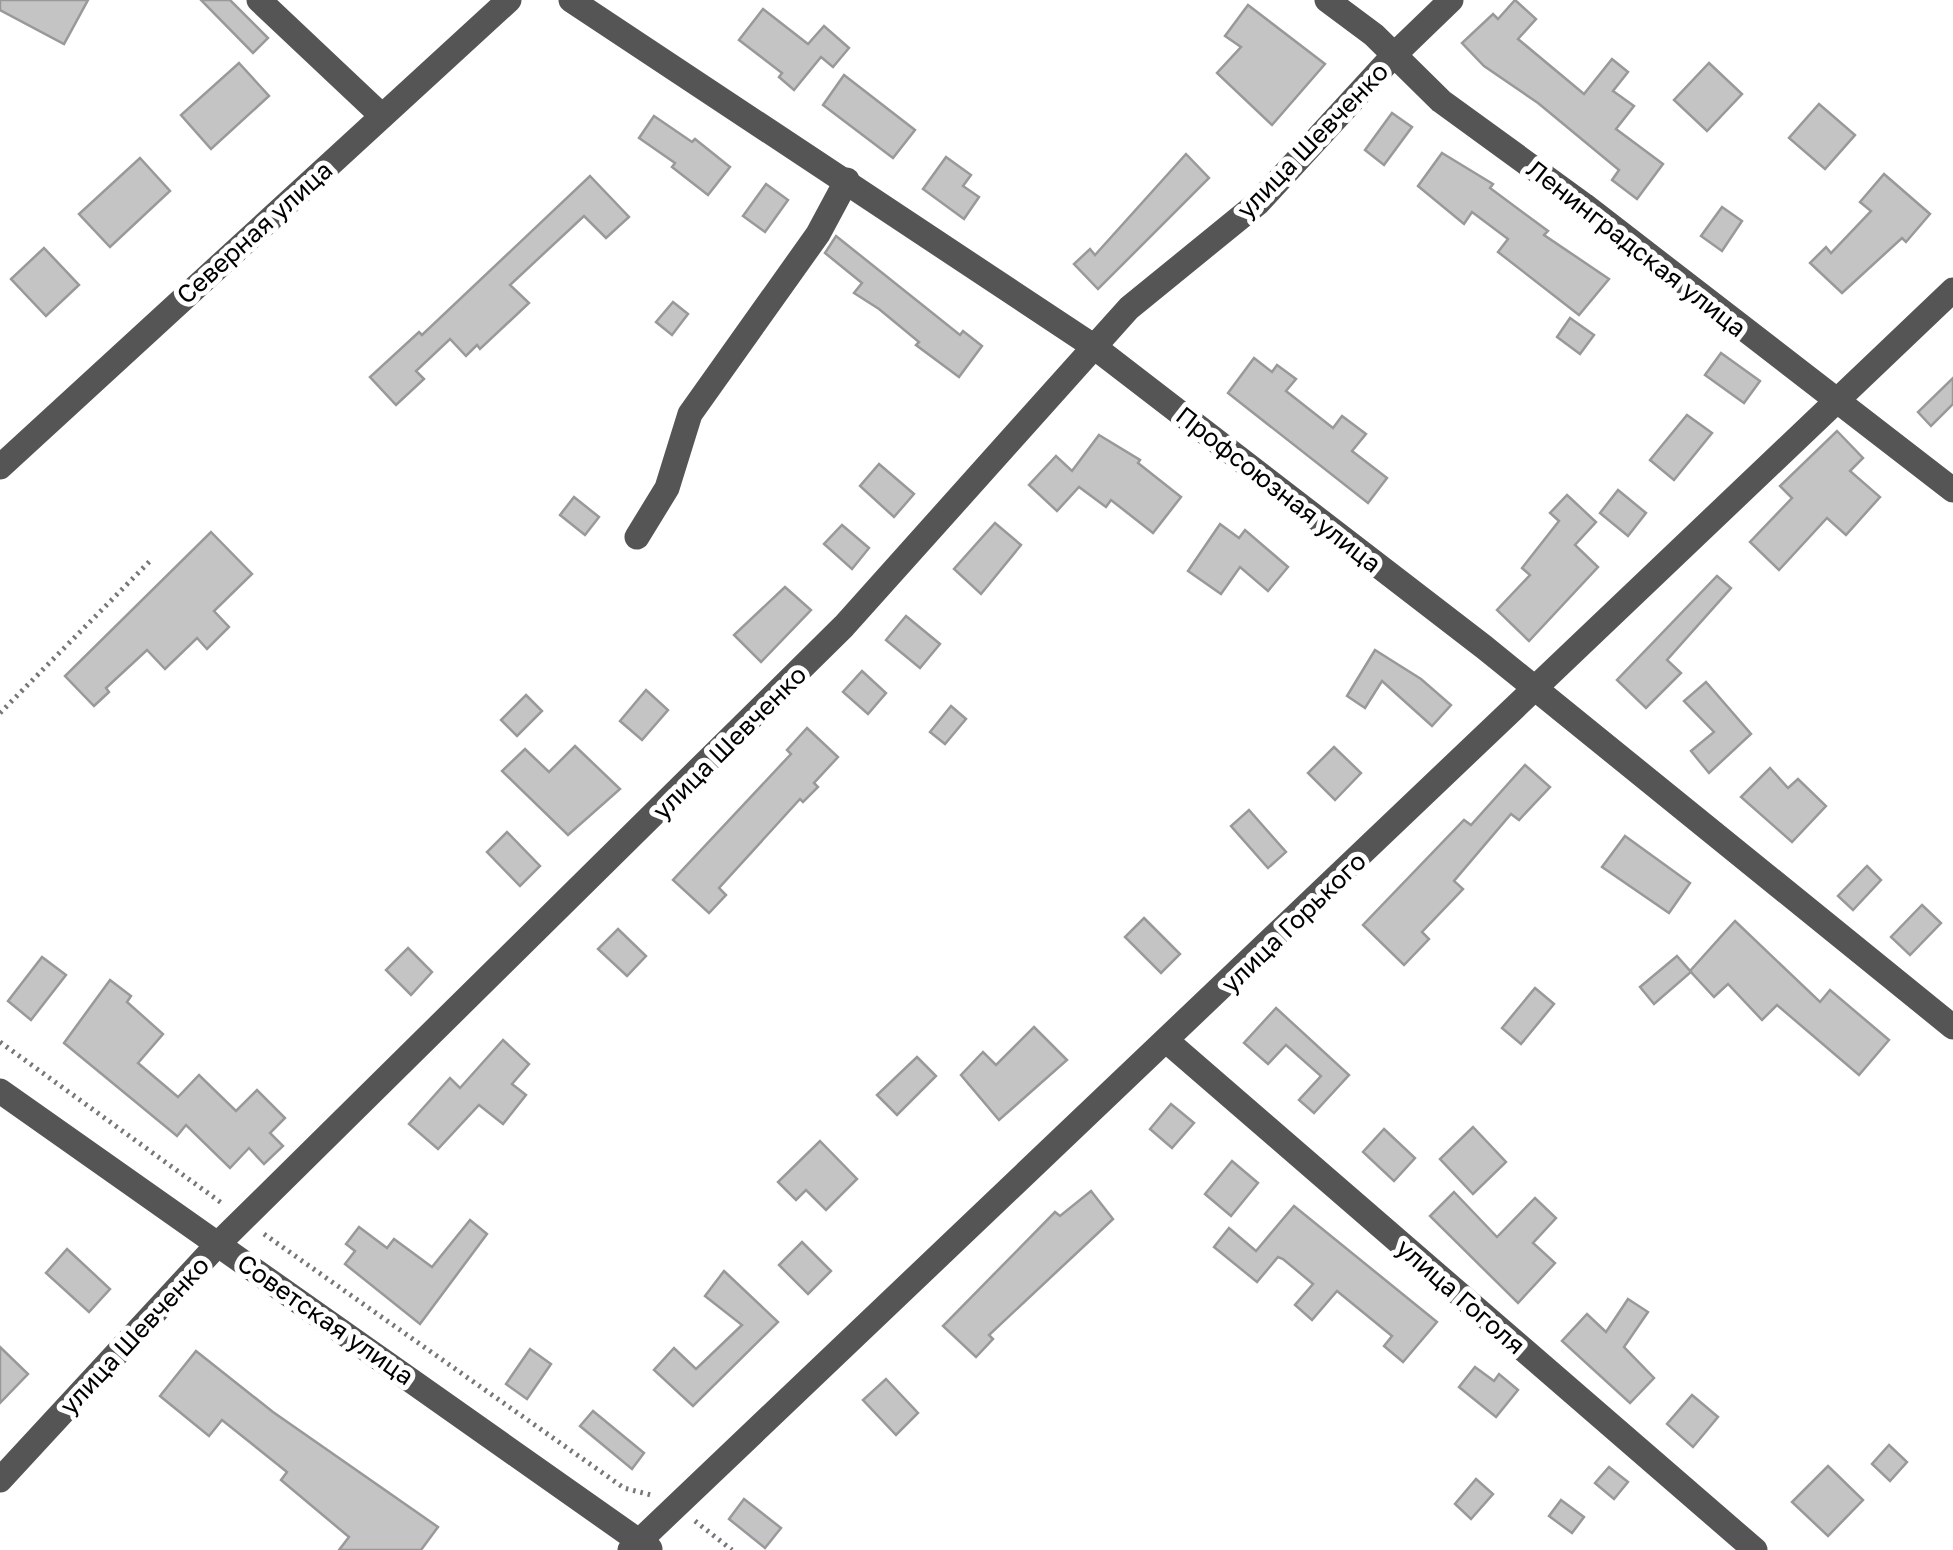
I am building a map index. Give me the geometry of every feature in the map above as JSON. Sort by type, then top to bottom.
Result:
[{"type":"street","points":[[260,0],[382,116]]},
{"type":"street","name":"Северная улица","points":[[0,467],[510,0]]},
{"type":"street","name":"Профсоюзная улица","points":[[571,0],[1092,346],[1535,690],[1953,1026]]},
{"type":"street","name":"Ленинградская улица","points":[[1327,0],[1394,55],[1441,101],[1584,204],[1953,490]]},
{"type":"street","name":"улица Шевченко","points":[[0,1480],[219,1243],[844,626],[957,505],[1129,308],[1258,203],[1394,55],[1451,0]]},
{"type":"street","points":[[637,537],[667,488],[690,414],[818,234],[847,180]]},
{"type":"street","name":"улица Горького","points":[[640,1547],[675,1508],[1953,290]]},
{"type":"street","name":"улица Гоголя","points":[[1168,1042],[1754,1550]]},
{"type":"street","name":"Советская улица","points":[[0,1091],[219,1243],[640,1547]]},
{"type":"path","points":[[0,713],[151,560]]},
{"type":"path","points":[[0,1042],[624,1488],[658,1497],[732,1550]]},
{"type":"building","points":[[0,0],[88,0],[64,44],[0,10]]},
{"type":"building","points":[[201,0],[230,0],[268,38],[253,53]]},
{"type":"building","points":[[1515,0],[1536,19],[1518,39],[1584,94],[1612,59],[1628,72],[1613,91],[1634,106],[1616,129],[1663,164],[1637,199],[1612,180],[1619,170],[1538,103],[1484,66],[1462,43],[1493,14],[1498,19]]},
{"type":"building","points":[[1248,5],[1325,64],[1272,125],[1217,73],[1241,47],[1225,36]]},
{"type":"building","points":[[763,9],[808,44],[824,26],[849,48],[833,67],[821,57],[794,90],[779,77],[782,73],[739,40]]},
{"type":"building","points":[[239,63],[269,96],[211,149],[181,115]]},
{"type":"building","points":[[1709,63],[1742,94],[1707,131],[1674,100]]},
{"type":"building","points":[[844,75],[915,130],[893,158],[823,105]]},
{"type":"building","points":[[1819,104],[1855,135],[1825,169],[1789,138]]},
{"type":"building","points":[[1392,113],[1412,127],[1384,165],[1365,150]]},
{"type":"building","points":[[654,116],[692,142],[695,139],[730,167],[708,195],[672,167],[675,163],[639,138]]},
{"type":"building","points":[[1442,153],[1493,184],[1490,188],[1548,231],[1544,235],[1609,279],[1579,315],[1498,252],[1508,239],[1472,212],[1464,224],[1418,186]]},
{"type":"building","points":[[1186,154],[1209,178],[1098,289],[1074,264],[1090,249],[1095,255]]},
{"type":"building","points":[[946,157],[971,175],[963,186],[979,197],[964,219],[923,189]]},
{"type":"building","points":[[140,158],[170,191],[110,247],[79,214]]},
{"type":"building","points":[[1884,174],[1930,214],[1906,242],[1902,238],[1842,293],[1810,263],[1826,247],[1831,253],[1871,211],[1860,202]]},
{"type":"building","points":[[590,176],[629,217],[606,238],[584,216],[510,285],[529,303],[480,349],[477,345],[466,356],[450,339],[416,371],[424,379],[396,405],[370,377],[419,332],[422,335]]},
{"type":"building","points":[[766,184],[788,200],[765,232],[743,216]]},
{"type":"building","points":[[1722,207],[1742,221],[1722,251],[1701,236]]},
{"type":"building","points":[[836,236],[960,335],[963,331],[982,346],[959,377],[916,345],[919,342],[879,309],[854,293],[862,283],[825,253]]},
{"type":"building","points":[[44,248],[79,285],[46,316],[11,279]]},
{"type":"building","points":[[673,302],[688,314],[672,335],[656,322]]},
{"type":"building","points":[[1570,318],[1594,335],[1580,354],[1557,337]]},
{"type":"building","points":[[1721,353],[1760,381],[1744,403],[1705,375]]},
{"type":"building","points":[[1254,358],[1272,372],[1277,365],[1296,379],[1286,391],[1333,428],[1342,416],[1366,434],[1352,451],[1387,478],[1368,503],[1228,393]]},
{"type":"building","points":[[1953,378],[1953,404],[1931,426],[1918,412]]},
{"type":"building","points":[[1687,415],[1712,433],[1674,480],[1650,460]]},
{"type":"building","points":[[1837,431],[1863,458],[1850,471],[1880,497],[1846,535],[1827,518],[1779,570],[1750,542],[1792,498],[1780,486]]},
{"type":"building","points":[[1099,435],[1140,460],[1138,463],[1181,497],[1153,533],[1111,500],[1106,507],[1079,487],[1057,511],[1029,485],[1056,456],[1072,471]]},
{"type":"building","points":[[879,464],[914,494],[894,517],[860,486]]},
{"type":"building","points":[[1618,490],[1646,513],[1628,536],[1600,513]]},
{"type":"building","points":[[1567,495],[1596,522],[1575,545],[1598,567],[1529,641],[1497,610],[1530,575],[1522,568],[1559,521],[1550,513]]},
{"type":"building","points":[[574,497],[599,517],[585,535],[560,515]]},
{"type":"building","points":[[995,523],[1021,545],[981,594],[954,569]]},
{"type":"building","points":[[1220,524],[1239,538],[1245,530],[1288,567],[1268,591],[1240,567],[1221,594],[1188,571]]},
{"type":"building","points":[[842,525],[869,548],[852,569],[824,544]]},
{"type":"building","points":[[211,532],[252,574],[214,611],[229,627],[207,649],[197,638],[165,669],[147,650],[106,688],[109,692],[94,706],[65,676]]},
{"type":"building","points":[[1717,576],[1731,588],[1667,660],[1681,673],[1646,708],[1617,680]]},
{"type":"building","points":[[785,587],[811,610],[761,662],[734,635]]},
{"type":"building","points":[[906,616],[940,644],[920,668],[886,640]]},
{"type":"building","points":[[1375,650],[1421,679],[1451,705],[1432,726],[1382,681],[1365,708],[1347,696]]},
{"type":"building","points":[[862,671],[886,693],[868,714],[843,692]]},
{"type":"building","points":[[1706,682],[1751,734],[1709,773],[1691,751],[1714,732],[1684,701]]},
{"type":"building","points":[[646,690],[668,710],[642,740],[620,721]]},
{"type":"building","points":[[526,695],[542,711],[517,736],[501,720]]},
{"type":"building","points":[[951,706],[966,719],[945,744],[930,732]]},
{"type":"building","points":[[807,728],[838,757],[814,783],[818,787],[803,802],[800,799],[719,888],[726,895],[709,913],[673,880],[791,754],[787,750]]},
{"type":"building","points":[[575,746],[620,789],[568,835],[502,771],[525,749],[549,772]]},
{"type":"building","points":[[1334,747],[1361,773],[1335,800],[1308,773]]},
{"type":"building","points":[[1525,765],[1550,787],[1519,820],[1511,814],[1454,881],[1463,889],[1422,932],[1429,939],[1404,965],[1363,925],[1464,820],[1471,825]]},
{"type":"building","points":[[1770,768],[1788,788],[1798,779],[1826,806],[1792,842],[1741,797]]},
{"type":"building","points":[[1249,810],[1286,852],[1268,868],[1231,826]]},
{"type":"building","points":[[507,832],[540,866],[520,886],[487,852]]},
{"type":"building","points":[[1625,836],[1690,883],[1669,913],[1602,867]]},
{"type":"building","points":[[1867,866],[1881,880],[1853,910],[1838,896]]},
{"type":"building","points":[[1922,905],[1941,923],[1910,955],[1891,937]]},
{"type":"building","points":[[1144,918],[1180,954],[1161,973],[1125,937]]},
{"type":"building","points":[[1735,921],[1820,1002],[1830,990],[1889,1040],[1859,1075],[1777,1005],[1762,1020],[1728,984],[1714,997],[1690,971]]},
{"type":"building","points":[[618,929],[646,956],[627,976],[598,949]]},
{"type":"building","points":[[408,948],[432,972],[411,995],[386,970]]},
{"type":"building","points":[[1677,956],[1691,972],[1654,1004],[1640,987]]},
{"type":"building","points":[[42,957],[66,975],[31,1020],[8,1001]]},
{"type":"building","points":[[110,980],[131,996],[127,1002],[163,1034],[138,1063],[178,1097],[199,1075],[236,1111],[257,1090],[285,1118],[270,1133],[283,1146],[264,1164],[249,1148],[230,1168],[186,1125],[177,1136],[64,1043]]},
{"type":"building","points":[[1535,988],[1554,1004],[1521,1044],[1502,1028]]},
{"type":"building","points":[[1276,1008],[1349,1075],[1314,1113],[1299,1100],[1321,1076],[1286,1045],[1268,1064],[1244,1043]]},
{"type":"building","points":[[1034,1027],[1067,1060],[999,1120],[961,1075],[983,1052],[996,1065]]},
{"type":"building","points":[[503,1040],[529,1064],[512,1084],[526,1095],[503,1124],[479,1105],[438,1149],[409,1124],[450,1078],[460,1088]]},
{"type":"building","points":[[917,1057],[936,1076],[897,1115],[877,1095]]},
{"type":"building","points":[[1171,1104],[1194,1123],[1172,1148],[1150,1129]]},
{"type":"building","points":[[1473,1127],[1506,1162],[1473,1194],[1440,1159]]},
{"type":"building","points":[[1384,1129],[1415,1158],[1394,1181],[1363,1152]]},
{"type":"building","points":[[820,1141],[857,1179],[826,1210],[806,1190],[796,1200],[778,1182]]},
{"type":"building","points":[[1232,1161],[1258,1183],[1231,1216],[1205,1194]]},
{"type":"building","points":[[1091,1191],[1113,1219],[989,1335],[993,1339],[976,1357],[943,1326],[1055,1212],[1060,1216]]},
{"type":"building","points":[[1454,1192],[1497,1237],[1535,1198],[1556,1218],[1533,1243],[1555,1263],[1518,1303],[1430,1216]]},
{"type":"building","points":[[1294,1206],[1437,1322],[1403,1362],[1384,1346],[1392,1336],[1337,1291],[1312,1320],[1295,1305],[1313,1284],[1283,1259],[1278,1257],[1257,1282],[1214,1247],[1229,1228],[1256,1251]]},
{"type":"building","points":[[470,1220],[487,1234],[420,1324],[345,1264],[355,1251],[346,1244],[359,1227],[387,1248],[394,1239],[432,1267]]},
{"type":"building","points":[[802,1242],[831,1271],[808,1294],[779,1265]]},
{"type":"building","points":[[67,1249],[110,1289],[89,1312],[46,1273]]},
{"type":"building","points":[[724,1271],[778,1322],[693,1406],[654,1370],[674,1348],[696,1369],[742,1325],[705,1296]]},
{"type":"building","points":[[1628,1299],[1648,1312],[1624,1347],[1654,1378],[1630,1403],[1562,1341],[1587,1314],[1606,1332]]},
{"type":"building","points":[[0,1347],[28,1374],[0,1403]]},
{"type":"building","points":[[530,1349],[551,1364],[527,1399],[506,1384]]},
{"type":"building","points":[[196,1351],[273,1412],[438,1527],[421,1550],[339,1550],[349,1537],[281,1480],[287,1472],[222,1420],[209,1436],[160,1396]]},
{"type":"building","points":[[1475,1367],[1494,1381],[1499,1374],[1518,1390],[1496,1417],[1459,1387]]},
{"type":"building","points":[[886,1379],[918,1413],[896,1435],[863,1400]]},
{"type":"building","points":[[1692,1395],[1718,1417],[1693,1447],[1667,1424]]},
{"type":"building","points":[[593,1411],[644,1453],[632,1469],[580,1426]]},
{"type":"building","points":[[1889,1445],[1907,1462],[1890,1481],[1872,1464]]},
{"type":"building","points":[[1828,1466],[1863,1500],[1828,1536],[1792,1502]]},
{"type":"building","points":[[1609,1467],[1628,1482],[1614,1499],[1595,1483]]},
{"type":"building","points":[[1476,1479],[1493,1494],[1471,1519],[1455,1504]]},
{"type":"building","points":[[744,1499],[781,1528],[765,1548],[729,1519]]},
{"type":"building","points":[[1561,1500],[1584,1517],[1572,1533],[1549,1516]]}]
